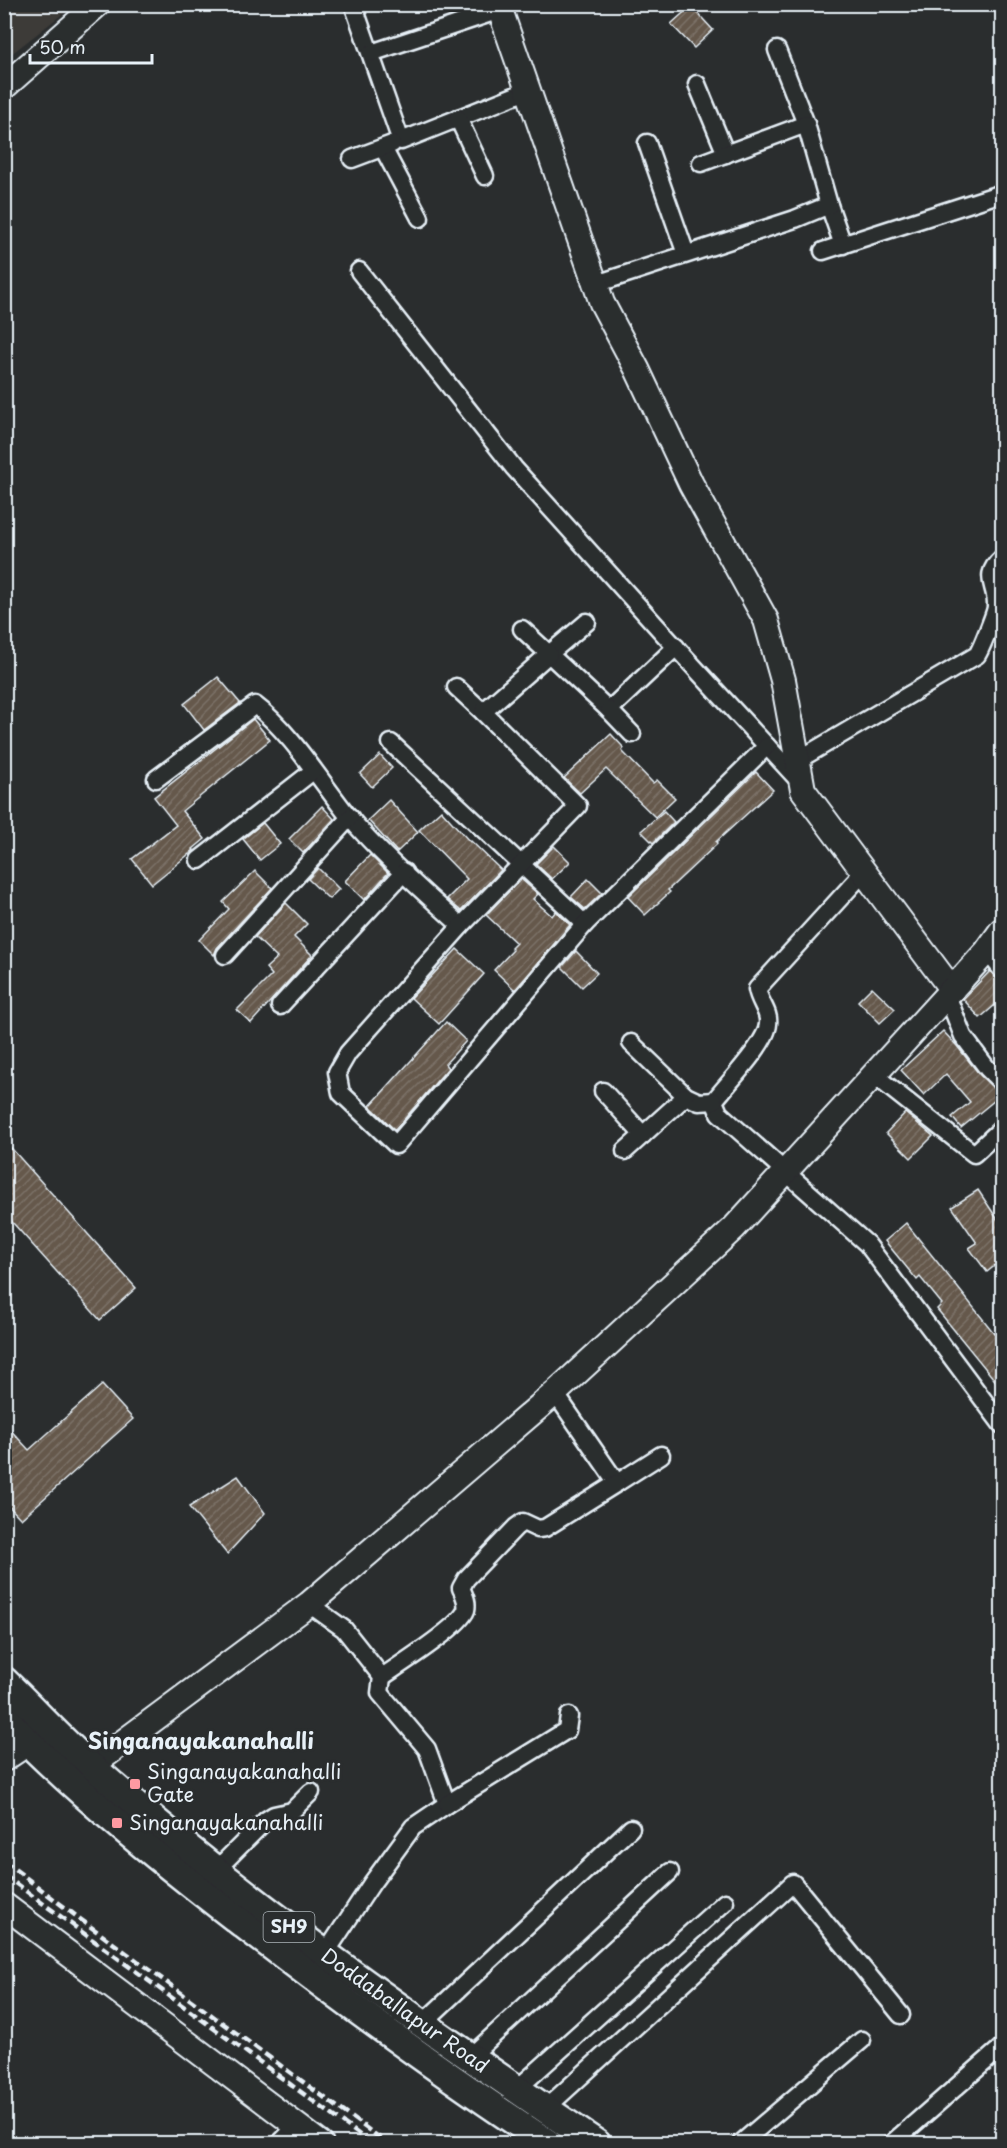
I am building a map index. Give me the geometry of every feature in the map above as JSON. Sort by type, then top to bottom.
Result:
[{"type":"main road","name":"Doddaballapur Road","points":[[4,1681],[91,1766],[215,1871],[325,1954],[597,2144]]},
{"type":"main road","name":"Doddaballapur Road","points":[[4,1718],[28,1743],[117,1823],[226,1911],[442,2071],[549,2144]]},
{"type":"street","points":[[4,87],[98,4]]},
{"type":"street","points":[[353,4],[402,141]]},
{"type":"street","points":[[371,54],[499,7],[603,303],[691,484],[766,620],[783,680],[803,790],[949,992],[963,1036],[987,1068],[1002,1083]]},
{"type":"street","points":[[777,50],[806,124],[843,245]]},
{"type":"street","points":[[697,84],[726,154]]},
{"type":"street","points":[[352,159],[529,90]]},
{"type":"street","points":[[458,118],[485,176]]},
{"type":"street","points":[[701,163],[806,124]]},
{"type":"street","points":[[646,142],[686,254]]},
{"type":"street","points":[[383,147],[420,218]]},
{"type":"street","points":[[824,251],[1002,193]]},
{"type":"street","points":[[596,284],[795,219],[829,205]]},
{"type":"street","points":[[359,271],[514,468],[802,784]]},
{"type":"street","points":[[798,760],[977,655],[983,646],[995,612],[991,574],[993,567],[1002,558]]},
{"type":"street","points":[[483,712],[587,622]]},
{"type":"street","points":[[522,629],[632,734]]},
{"type":"street","points":[[609,710],[676,647]]},
{"type":"street","points":[[456,687],[578,806],[461,926],[348,1053],[337,1072],[341,1093],[396,1145],[585,924],[767,746]]},
{"type":"street","points":[[156,778],[255,705],[274,721],[350,817],[461,926]]},
{"type":"street","points":[[391,743],[585,924]]},
{"type":"street","points":[[199,860],[313,771]]},
{"type":"street","points":[[225,955],[350,817]]},
{"type":"street","points":[[280,1006],[404,872]]},
{"type":"street","points":[[631,1043],[686,1096],[699,1102],[714,1101],[762,1040],[769,1025],[767,1012],[759,1001],[757,989],[864,872]]},
{"type":"street","points":[[91,1766],[309,1604],[555,1393],[734,1228],[987,951],[1002,930]]},
{"type":"street","points":[[987,951],[1002,970]]},
{"type":"street","points":[[874,1075],[974,1154],[1002,1128]]},
{"type":"street","points":[[603,1091],[643,1135]]},
{"type":"street","points":[[626,1151],[686,1096]]},
{"type":"street","points":[[714,1101],[719,1113],[867,1244],[1002,1425]]},
{"type":"street","points":[[555,1393],[617,1483]]},
{"type":"street","points":[[382,1677],[430,1644],[460,1619],[466,1611],[466,1601],[461,1588],[466,1579],[516,1527],[523,1522],[538,1529],[545,1528],[661,1455]]},
{"type":"street","points":[[309,1604],[344,1629],[382,1677],[380,1693],[427,1749],[447,1804]]},
{"type":"street","points":[[325,1954],[412,1827],[567,1730],[569,1716]]},
{"type":"street","points":[[4,1759],[28,1743]]},
{"type":"street","points":[[215,1871],[266,1820],[274,1815],[292,1811],[311,1792]]},
{"type":"street","points":[[423,2023],[631,1828]]},
{"type":"street","points":[[471,2056],[670,1872]]},
{"type":"street","points":[[545,2109],[793,1883],[901,2015]]},
{"type":"street","points":[[517,2089],[725,1902]]},
{"type":"street","points":[[4,1905],[321,2144]]},
{"type":"street","points":[[740,2144],[862,2040]]},
{"type":"street","points":[[891,2144],[1002,2047]]},
{"type":"street","points":[[279,2144],[297,2126]]},
{"type":"shaded area","points":[[5,4],[74,4],[74,5],[5,59]]},
{"type":"building","points":[[691,6],[713,30],[694,48],[671,24]]},
{"type":"building","points":[[218,677],[240,703],[204,730],[184,704]]},
{"type":"building","points":[[253,719],[270,740],[182,811],[205,839],[152,884],[132,859],[176,825],[154,797]]},
{"type":"building","points":[[611,734],[624,748],[622,751],[653,783],[657,780],[675,798],[655,817],[606,769],[580,793],[564,778]]},
{"type":"building","points":[[380,755],[392,768],[372,787],[360,774]]},
{"type":"building","points":[[756,772],[773,790],[716,842],[717,844],[645,915],[628,897]]},
{"type":"building","points":[[389,800],[418,832],[397,852],[368,820]]},
{"type":"building","points":[[322,806],[334,819],[303,853],[289,839]]},
{"type":"building","points":[[441,810],[470,842],[501,870],[461,911],[447,899],[467,879],[419,830]]},
{"type":"building","points":[[664,811],[674,822],[653,843],[641,831]]},
{"type":"building","points":[[263,823],[280,844],[260,860],[243,839]]},
{"type":"building","points":[[554,846],[570,862],[552,879],[536,864]]},
{"type":"building","points":[[370,855],[388,873],[364,900],[345,881]]},
{"type":"building","points":[[318,868],[339,889],[329,899],[308,879]]},
{"type":"building","points":[[255,871],[272,888],[217,948],[214,955],[199,940],[229,909],[223,902]]},
{"type":"building","points":[[521,879],[538,894],[533,899],[552,916],[556,911],[570,925],[515,990],[494,970],[513,950],[511,948],[516,943],[486,915]]},
{"type":"building","points":[[588,879],[602,893],[585,909],[571,897]]},
{"type":"building","points":[[286,903],[307,924],[294,937],[312,955],[251,1023],[237,1010],[272,975],[266,968],[277,958],[255,937]]},
{"type":"building","points":[[457,949],[484,974],[439,1024],[411,998]]},
{"type":"building","points":[[576,951],[597,973],[582,987],[562,967]]},
{"type":"building","points":[[990,971],[1002,980],[1002,999],[980,1018],[963,999]]},
{"type":"building","points":[[872,987],[895,1009],[880,1023],[858,1001]]},
{"type":"building","points":[[446,1022],[466,1041],[445,1064],[448,1068],[395,1130],[370,1106]]},
{"type":"building","points":[[943,1031],[980,1075],[1001,1095],[961,1128],[952,1117],[970,1102],[946,1074],[924,1095],[901,1070]]},
{"type":"building","points":[[905,1113],[933,1136],[911,1158],[886,1133]]},
{"type":"building","points":[[4,1140],[136,1288],[100,1320],[4,1213]]},
{"type":"building","points":[[978,1190],[1002,1226],[1002,1260],[987,1272],[969,1248],[977,1243],[952,1207]]},
{"type":"building","points":[[906,1223],[1002,1343],[1002,1389],[937,1309],[942,1304],[920,1277],[917,1280],[885,1241]]},
{"type":"building","points":[[102,1385],[133,1419],[21,1519],[4,1501],[4,1423],[29,1450]]},
{"type":"building","points":[[238,1476],[265,1513],[227,1554],[189,1507]]},
{"type":"railway","points":[[4,1861],[388,2144]]},
{"type":"railway","points":[[4,1875],[372,2144]]},
{"type":"place","name":"Singanayakanahalli Gate","points":[[135,1784]]},
{"type":"place","name":"Singanayakanahalli","points":[[117,1823]]},
{"type":"district","name":"Singanayakanahalli","points":[[201,1741]]}]
